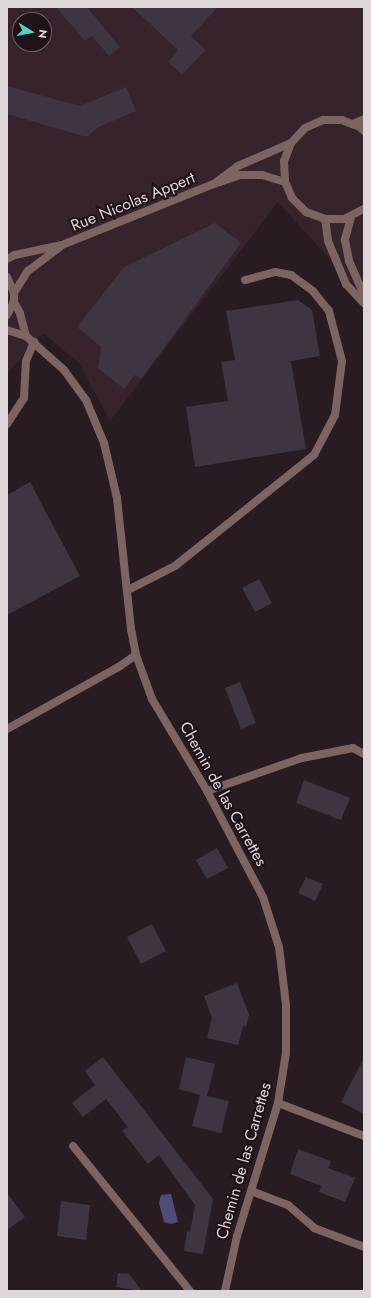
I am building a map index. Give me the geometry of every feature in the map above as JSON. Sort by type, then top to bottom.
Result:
[{"type":"street","points":[[353,124],[364,119]]},
{"type":"street","points":[[364,130],[342,120],[323,120],[305,128],[291,143],[284,161],[285,182],[292,198],[306,212],[325,219],[351,217],[364,209]]},
{"type":"street","name":"Rue Nicolas Appert","points":[[214,184],[238,166],[291,143]]},
{"type":"street","name":"Rue Nicolas Appert","points":[[7,259],[62,245],[240,175],[262,175],[285,182]]},
{"type":"street","points":[[351,217],[345,240],[349,261],[364,295]]},
{"type":"street","points":[[325,219],[328,242],[346,284],[364,303]]},
{"type":"street","name":"Rue Nicolas Appert","points":[[14,293],[28,271],[62,245]]},
{"type":"street","points":[[128,590],[175,566],[314,455],[335,415],[342,361],[329,311],[313,291],[291,275],[275,272],[246,280]]},
{"type":"street","points":[[7,278],[14,293],[14,302],[7,315]]},
{"type":"street","points":[[14,302],[20,312],[26,336]]},
{"type":"street","name":"Chemin de las Carrettes","points":[[7,330],[26,336],[34,342],[64,370],[86,400],[104,443],[117,498],[131,629],[136,655],[152,699],[207,791],[263,897],[279,947],[286,1005],[286,1053],[278,1103],[237,1236],[225,1291]]},
{"type":"street","points":[[7,424],[24,398],[26,361],[34,342]]},
{"type":"street","points":[[7,729],[120,666],[136,655]]},
{"type":"street","points":[[207,791],[302,758],[353,748],[364,754]]},
{"type":"street","points":[[278,1103],[364,1136]]},
{"type":"street","points":[[74,1146],[190,1291]]},
{"type":"street","points":[[251,1191],[288,1205],[314,1228],[364,1247]]},
{"type":"shaded area","points":[[7,7],[364,7],[364,297],[278,202],[110,421],[79,363],[43,333],[7,374]]},
{"type":"shaded area","points":[[171,1194],[178,1222],[171,1224],[164,1222],[159,1203],[161,1195]]},
{"type":"building","points":[[56,7],[87,7],[120,47],[109,56],[92,36],[85,41]]},
{"type":"building","points":[[132,7],[218,7],[191,36],[206,50],[182,75],[168,62],[178,50]]},
{"type":"building","points":[[7,86],[80,106],[126,87],[136,111],[98,127],[88,136],[83,136],[7,114]]},
{"type":"building","points":[[215,223],[241,243],[141,379],[135,375],[124,389],[98,368],[101,347],[77,327],[124,267]]},
{"type":"building","points":[[298,300],[312,310],[320,356],[291,361],[306,449],[195,467],[186,407],[228,401],[221,362],[235,360],[226,311]]},
{"type":"building","points":[[30,482],[80,576],[7,615],[7,495]]},
{"type":"building","points":[[259,579],[272,603],[255,612],[242,588]]},
{"type":"building","points":[[240,682],[256,723],[241,729],[225,688]]},
{"type":"building","points":[[304,780],[350,798],[341,820],[296,803]]},
{"type":"building","points":[[217,848],[228,868],[207,879],[196,860]]},
{"type":"building","points":[[306,877],[323,884],[315,901],[298,893]]},
{"type":"building","points":[[152,924],[166,951],[141,964],[127,937]]},
{"type":"building","points":[[237,983],[249,1015],[246,1027],[243,1026],[238,1045],[207,1038],[212,1018],[204,996]]},
{"type":"building","points":[[103,1057],[213,1199],[203,1254],[184,1251],[187,1231],[190,1232],[195,1205],[159,1155],[148,1164],[122,1131],[128,1127],[106,1099],[83,1117],[72,1103],[95,1085],[85,1071]]},
{"type":"building","points":[[186,1057],[215,1064],[207,1096],[229,1101],[221,1133],[192,1126],[200,1095],[179,1089]]},
{"type":"building","points":[[364,1058],[364,1114],[341,1102]]},
{"type":"building","points":[[298,1149],[331,1161],[328,1168],[355,1178],[345,1202],[319,1192],[321,1186],[290,1174]]},
{"type":"building","points":[[7,1193],[25,1217],[7,1230]]},
{"type":"building","points":[[61,1201],[90,1205],[86,1240],[57,1236]]},
{"type":"building","points":[[118,1273],[129,1274],[142,1291],[116,1287]]}]
